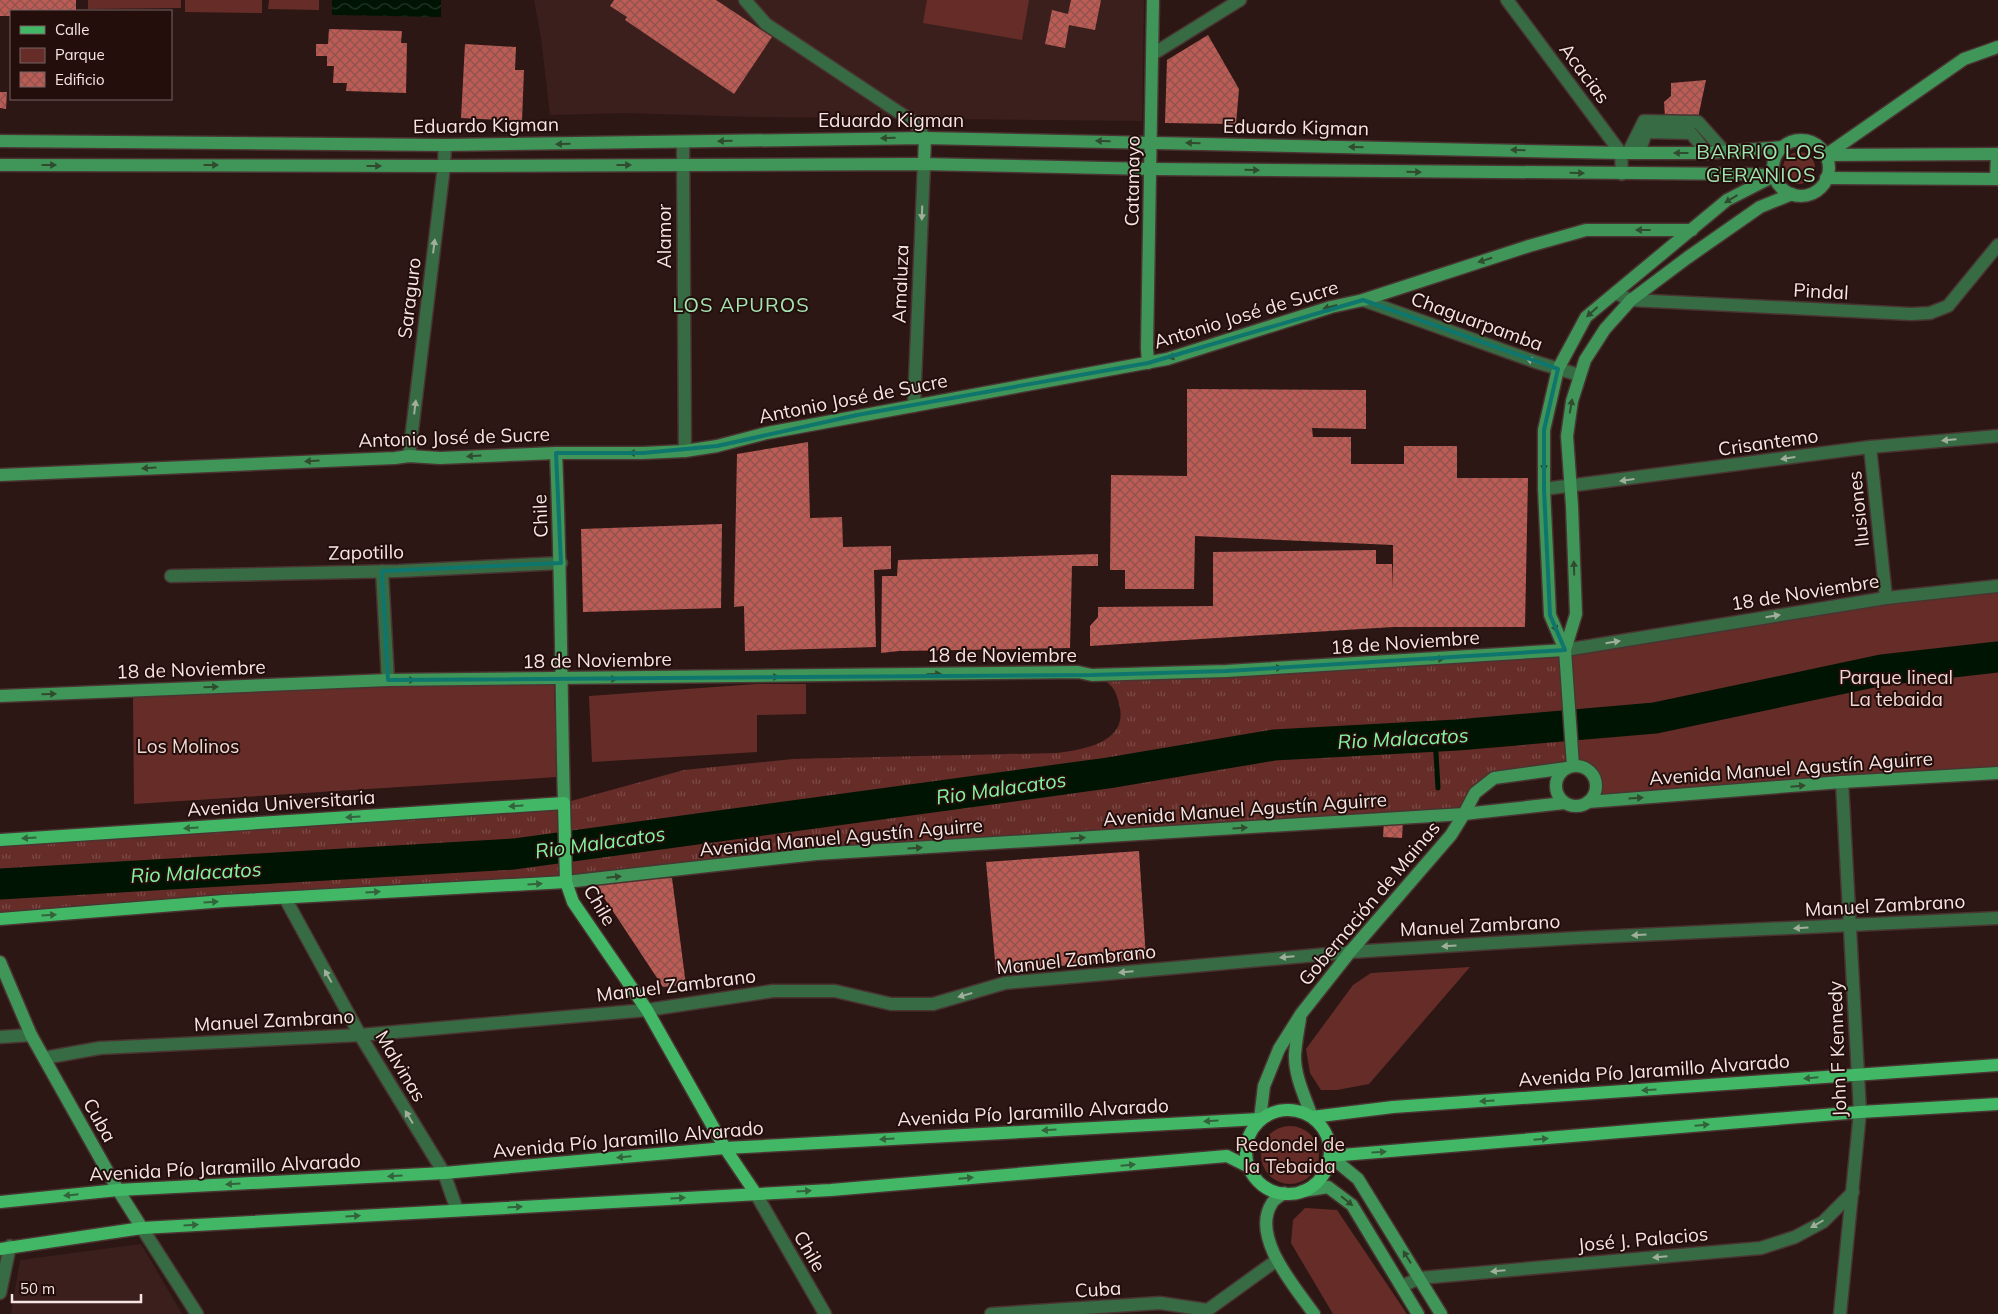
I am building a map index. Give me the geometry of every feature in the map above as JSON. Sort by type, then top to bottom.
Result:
[{"type":"main road","name":"Avenida Universitaria","points":[[0,840],[564,808]]},
{"type":"main road","name":"Chile","points":[[564,808],[566,876],[573,902],[647,1010],[725,1148],[756,1194]]},
{"type":"main road","name":"Avenida Manuel Agustín Aguirre","points":[[0,919],[566,876]]},
{"type":"main road","name":"Avenida Pío Jaramillo Alvarado","points":[[1312,1117],[1393,1107],[1998,1065]]},
{"type":"main road","points":[[1330,1156],[1860,1112],[1998,1104]]},
{"type":"main road","points":[[1279,1110],[1302,1112],[1312,1117],[1323,1128],[1329,1141],[1330,1156],[1324,1173],[1319,1181],[1303,1191],[1284,1193],[1273,1191],[1264,1185],[1251,1168],[1248,1144],[1253,1129],[1260,1119],[1268,1113],[1279,1110]]},
{"type":"main road","name":"Avenida Pío Jaramillo Alvarado","points":[[0,1202],[118,1190],[444,1173],[725,1148],[1260,1119]]},
{"type":"main road","points":[[5,1248],[142,1228],[831,1190],[1227,1156],[1251,1168]]},
{"type":"street","points":[[745,0],[766,24],[915,123],[925,138],[924,164]]},
{"type":"street","name":"Catamayo","points":[[1148,363],[1153,0]]},
{"type":"street","points":[[1153,54],[1240,0]]},
{"type":"street","name":"Acacias","points":[[1506,0],[1629,153]]},
{"type":"street","points":[[1826,155],[1964,59],[1998,47]]},
{"type":"street","points":[[1622,174],[1629,153],[1644,121],[1698,122],[1724,151]]},
{"type":"street","points":[[1629,153],[1646,132],[1692,133],[1707,152]]},
{"type":"street","name":"Eduardo Kigman","points":[[0,141],[445,145],[925,138],[1629,153],[1707,152],[1782,147]]},
{"type":"street","points":[[1565,650],[1576,614],[1567,436],[1572,401],[1585,360],[1605,329],[1631,300],[1687,258],[1760,207],[1792,194],[1803,195],[1812,193],[1821,187],[1828,170],[1826,155],[1820,147],[1807,141],[1794,141],[1782,147],[1775,158],[1774,176],[1780,186],[1792,194]]},
{"type":"street","name":"Alamor","points":[[683,142],[685,451]]},
{"type":"street","name":"Saraguro","points":[[409,456],[445,145]]},
{"type":"street","points":[[1826,155],[1998,154],[1997,179],[1826,178]]},
{"type":"street","points":[[0,165],[924,164],[1150,169],[1748,174],[1774,176]]},
{"type":"street","name":"Amaluza","points":[[914,406],[924,164]]},
{"type":"street","points":[[1571,764],[1565,650],[1550,616],[1544,489],[1544,430],[1558,369],[1586,317],[1727,200],[1774,176]]},
{"type":"street","name":"Antonio José de Sucre","points":[[0,475],[409,456],[440,458],[556,453],[685,451],[717,446],[768,433],[1148,363],[1331,306],[1363,300],[1520,249],[1586,230],[1692,230]]},
{"type":"street","name":"Pindal","points":[[1615,293],[1631,300],[1911,314],[1930,313],[1948,306],[1998,245]]},
{"type":"street","name":"Chaguarpamba","points":[[1363,300],[1579,375]]},
{"type":"street","name":"Crisantemo","points":[[1544,489],[1870,447],[1998,436]]},
{"type":"street","name":"Ilusiones","points":[[1870,447],[1886,598]]},
{"type":"street","name":"Chile","points":[[556,453],[561,563],[564,808]]},
{"type":"street","name":"Zapotillo","points":[[171,576],[382,571],[561,563]]},
{"type":"street","points":[[382,571],[388,680]]},
{"type":"street","name":"18 de Noviembre","points":[[0,696],[388,680],[561,680],[1078,672],[1092,675],[1226,671],[1565,650],[1886,598],[1998,586]]},
{"type":"street","points":[[1571,764],[1587,769],[1594,778],[1596,788],[1588,802],[1574,806],[1564,803],[1557,794],[1556,782],[1558,776],[1571,764]]},
{"type":"street","name":"Gobernación de Mainas","points":[[1260,1119],[1264,1086],[1279,1049],[1301,1014],[1350,952],[1451,835],[1475,793],[1494,778],[1571,764]]},
{"type":"street","name":"Avenida Manuel Agustín Aguirre","points":[[1588,802],[1842,782],[1998,773]]},
{"type":"street","name":"John F Kennedy","points":[[1840,1314],[1860,1112],[1842,782]]},
{"type":"street","name":"Avenida Manuel Agustín Aguirre","points":[[566,876],[816,854],[1464,814],[1564,803]]},
{"type":"street","name":"Malvinas","points":[[285,898],[360,1035],[444,1173],[457,1210]]},
{"type":"street","name":"Manuel Zambrano","points":[[44,1058],[100,1048],[360,1035],[647,1010],[773,991],[835,991],[891,1004],[933,1004],[1005,983],[1350,952],[1998,918]]},
{"type":"street","name":"Cuba","points":[[0,962],[31,1035],[118,1190],[197,1314]]},
{"type":"street","points":[[1301,1014],[1295,1054],[1296,1066],[1312,1117]]},
{"type":"street","points":[[0,1037],[31,1035]]},
{"type":"street","points":[[1330,1156],[1358,1179],[1441,1314]]},
{"type":"street","points":[[1303,1191],[1328,1187],[1352,1205],[1418,1314]]},
{"type":"street","name":"José J. Palacios","points":[[1402,1286],[1420,1278],[1761,1248],[1795,1237],[1823,1222],[1853,1192]]},
{"type":"street","points":[[1284,1193],[1272,1203],[1266,1221],[1268,1237],[1277,1260],[1314,1314]]},
{"type":"street","name":"Chile","points":[[756,1194],[825,1314]]},
{"type":"street","points":[[0,1293],[5,1248]]},
{"type":"street","points":[[1204,1312],[1277,1260]]},
{"type":"street","name":"Cuba","points":[[991,1314],[1160,1303],[1204,1312]]},
{"type":"highlighted area","points":[[1363,300],[1558,369],[1544,430],[1544,489],[1550,615],[1565,650],[1226,671],[1092,675],[388,680],[382,571],[561,563],[556,453],[643,453],[717,446],[857,415],[1148,363]]},
{"type":"shaded area","points":[[534,0],[1144,0],[1142,121],[755,117],[626,113],[550,115],[541,38]]},
{"type":"shaded area","points":[[141,1244],[182,1314],[11,1314],[20,1260]]},
{"type":"green space","points":[[88,0],[181,0],[181,8],[88,9]]},
{"type":"green space","points":[[185,0],[262,0],[262,13],[185,12]]},
{"type":"green space","points":[[269,0],[319,0],[319,10],[268,9]]},
{"type":"green space","points":[[927,0],[1029,0],[1022,40],[923,23]]},
{"type":"green space","points":[[1799,152],[1805,153],[1810,157],[1814,162],[1814,174],[1810,179],[1805,183],[1799,184],[1793,183],[1788,179],[1784,174],[1783,168],[1784,162],[1788,157],[1793,153]]},
{"type":"green space","name":"Parque lineal La tebaida","points":[[1998,586],[1998,773],[1592,798],[1595,788],[1594,778],[1587,770],[1577,766],[1565,650]]},
{"type":"green space","points":[[1565,650],[1573,766],[1494,778],[1464,814],[816,854],[566,882],[0,919],[0,840],[564,803],[684,770],[793,759],[1056,753],[1102,742],[1118,727],[1121,717],[1118,699],[1114,689],[1103,679]]},
{"type":"green space","name":"Los Molinos","points":[[554,680],[557,777],[134,804],[133,694]]},
{"type":"green space","points":[[757,684],[806,684],[806,714],[757,715],[757,752],[592,762],[589,696]]},
{"type":"green space","points":[[1470,967],[1369,1084],[1337,1090],[1321,1090],[1310,1073],[1306,1049],[1353,985],[1371,973]]},
{"type":"green space","name":"Redondel de la Tebaida","points":[[1290,1126],[1301,1128],[1314,1139],[1319,1155],[1317,1166],[1306,1179],[1290,1184],[1279,1182],[1266,1171],[1261,1155],[1263,1144],[1274,1131]]},
{"type":"green space","points":[[1305,1208],[1337,1210],[1407,1314],[1333,1314],[1291,1243],[1293,1220]]},
{"type":"water","points":[[332,0],[441,0],[441,17],[332,15]]},
{"type":"building","points":[[0,0],[76,0],[76,10],[10,10],[10,16],[0,16]]},
{"type":"building","points":[[614,0],[716,0],[772,37],[734,94],[625,20],[627,17],[610,6]]},
{"type":"building","points":[[1071,0],[1101,0],[1095,30],[1069,25],[1065,48],[1045,44],[1052,10],[1068,14]]},
{"type":"building","points":[[329,29],[402,31],[401,43],[407,43],[406,93],[346,91],[347,83],[333,83],[334,66],[327,66],[327,56],[316,56],[316,44],[328,44]]},
{"type":"building","points":[[1208,35],[1239,89],[1236,124],[1165,123],[1167,60]]},
{"type":"building","points":[[465,44],[516,47],[515,70],[524,70],[522,121],[461,118]]},
{"type":"building","points":[[1706,80],[1698,118],[1665,116],[1664,102],[1671,96],[1671,83]]},
{"type":"building","points":[[0,92],[7,92],[6,109],[0,108]]},
{"type":"building","points":[[1187,389],[1366,390],[1366,429],[1312,428],[1313,437],[1351,437],[1351,464],[1404,464],[1404,446],[1457,446],[1457,478],[1528,478],[1525,627],[1393,627],[1090,646],[1090,626],[1098,617],[1098,607],[1213,606],[1213,552],[1376,550],[1376,564],[1392,564],[1393,590],[1393,545],[1195,536],[1194,589],[1125,589],[1125,570],[1110,570],[1111,475],[1187,476]]},
{"type":"building","points":[[808,442],[810,518],[842,517],[843,547],[891,546],[891,569],[874,570],[876,647],[745,651],[744,606],[734,607],[737,454]]},
{"type":"building","points":[[722,524],[721,608],[583,612],[581,529]]},
{"type":"building","points":[[1098,554],[1098,566],[1072,566],[1070,648],[899,651],[881,653],[882,576],[897,576],[898,560]]},
{"type":"building","points":[[1384,820],[1403,821],[1402,838],[1383,837]]},
{"type":"building","points":[[1139,851],[1146,959],[996,971],[986,862]]},
{"type":"building","points":[[672,878],[686,985],[663,987],[593,881]]},
{"type":"waterway","name":"Rio Malacatos","points":[[0,884],[514,854],[1108,773],[1274,745],[1457,735],[1655,718],[1882,670],[1998,657]]},
{"type":"waterway","points":[[1435,736],[1438,788]]},
{"type":"district","name":"BARRIO LOS GERANIOS","points":[[1761,162]]},
{"type":"district","name":"LOS APUROS","points":[[741,304]]}]
